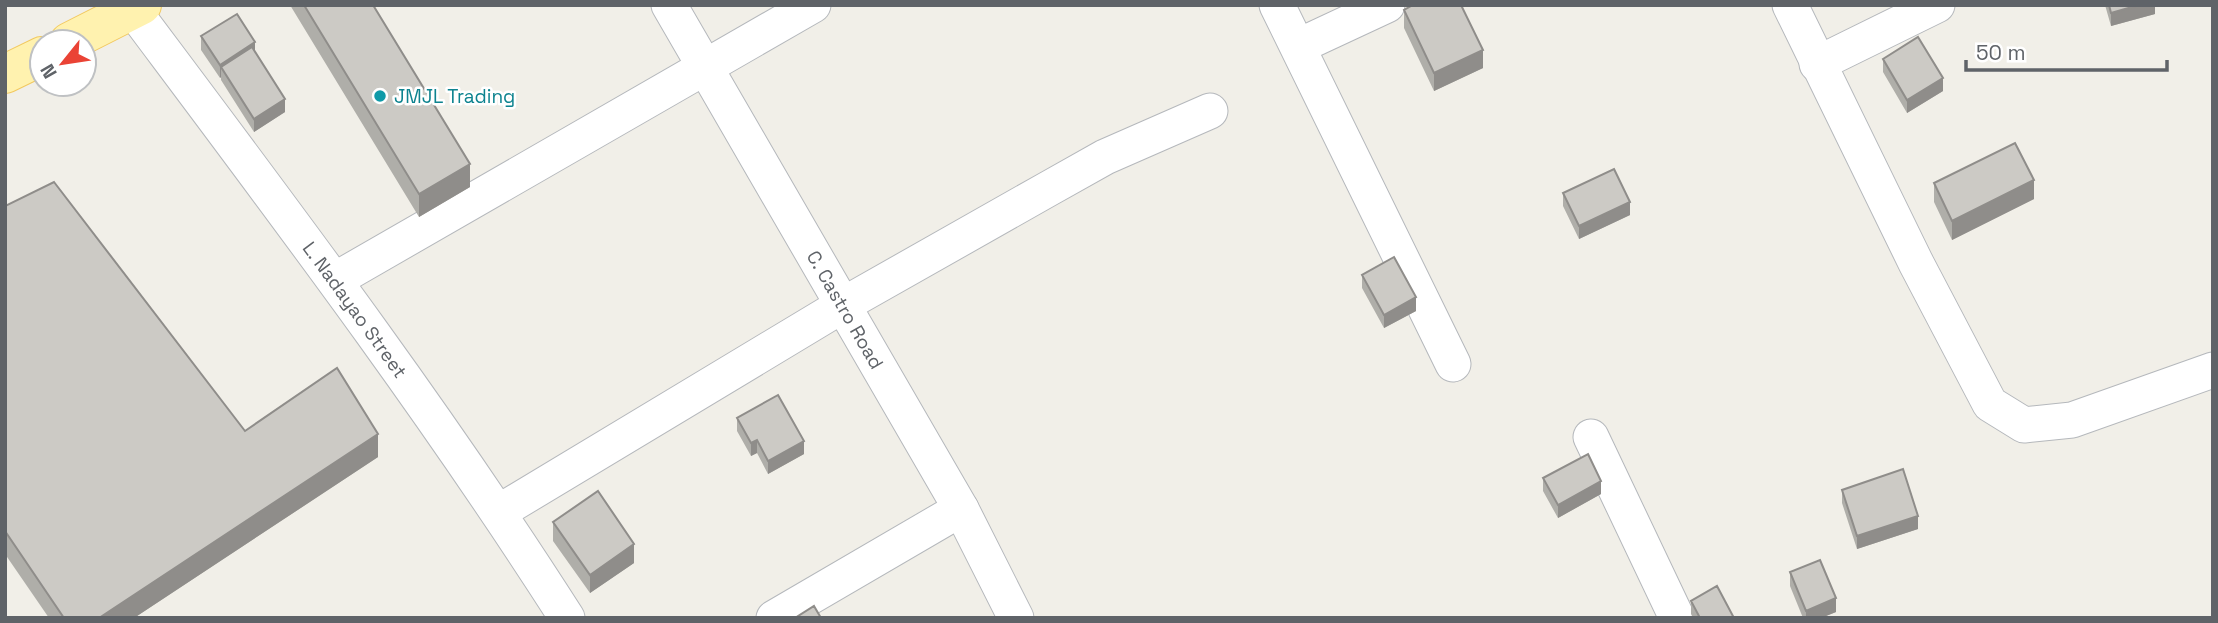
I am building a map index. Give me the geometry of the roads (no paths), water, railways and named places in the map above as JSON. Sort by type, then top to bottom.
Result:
[{"type":"main road","points":[[97,28],[137,8]]},
{"type":"main road","points":[[5,75],[28,63]]},
{"type":"street","name":"C. Castro Road","points":[[669,5],[961,509],[1016,618]]},
{"type":"street","points":[[335,280],[813,5]]},
{"type":"street","points":[[1277,5],[1452,364]]},
{"type":"street","points":[[1299,46],[1387,5]]},
{"type":"street","points":[[1790,5],[1817,64],[1990,404],[2024,425],[2072,420],[2213,370]]},
{"type":"street","points":[[1817,64],[1937,5]]},
{"type":"street","name":"L. Nadayao Street","points":[[137,8],[335,280],[499,512],[567,618]]},
{"type":"street","points":[[499,512],[843,305],[1105,157],[1210,111]]},
{"type":"street","points":[[1591,437],[1677,618]]},
{"type":"street","points":[[774,618],[961,509]]},
{"type":"place","name":"JMJL Trading","points":[[380,96]]}]
